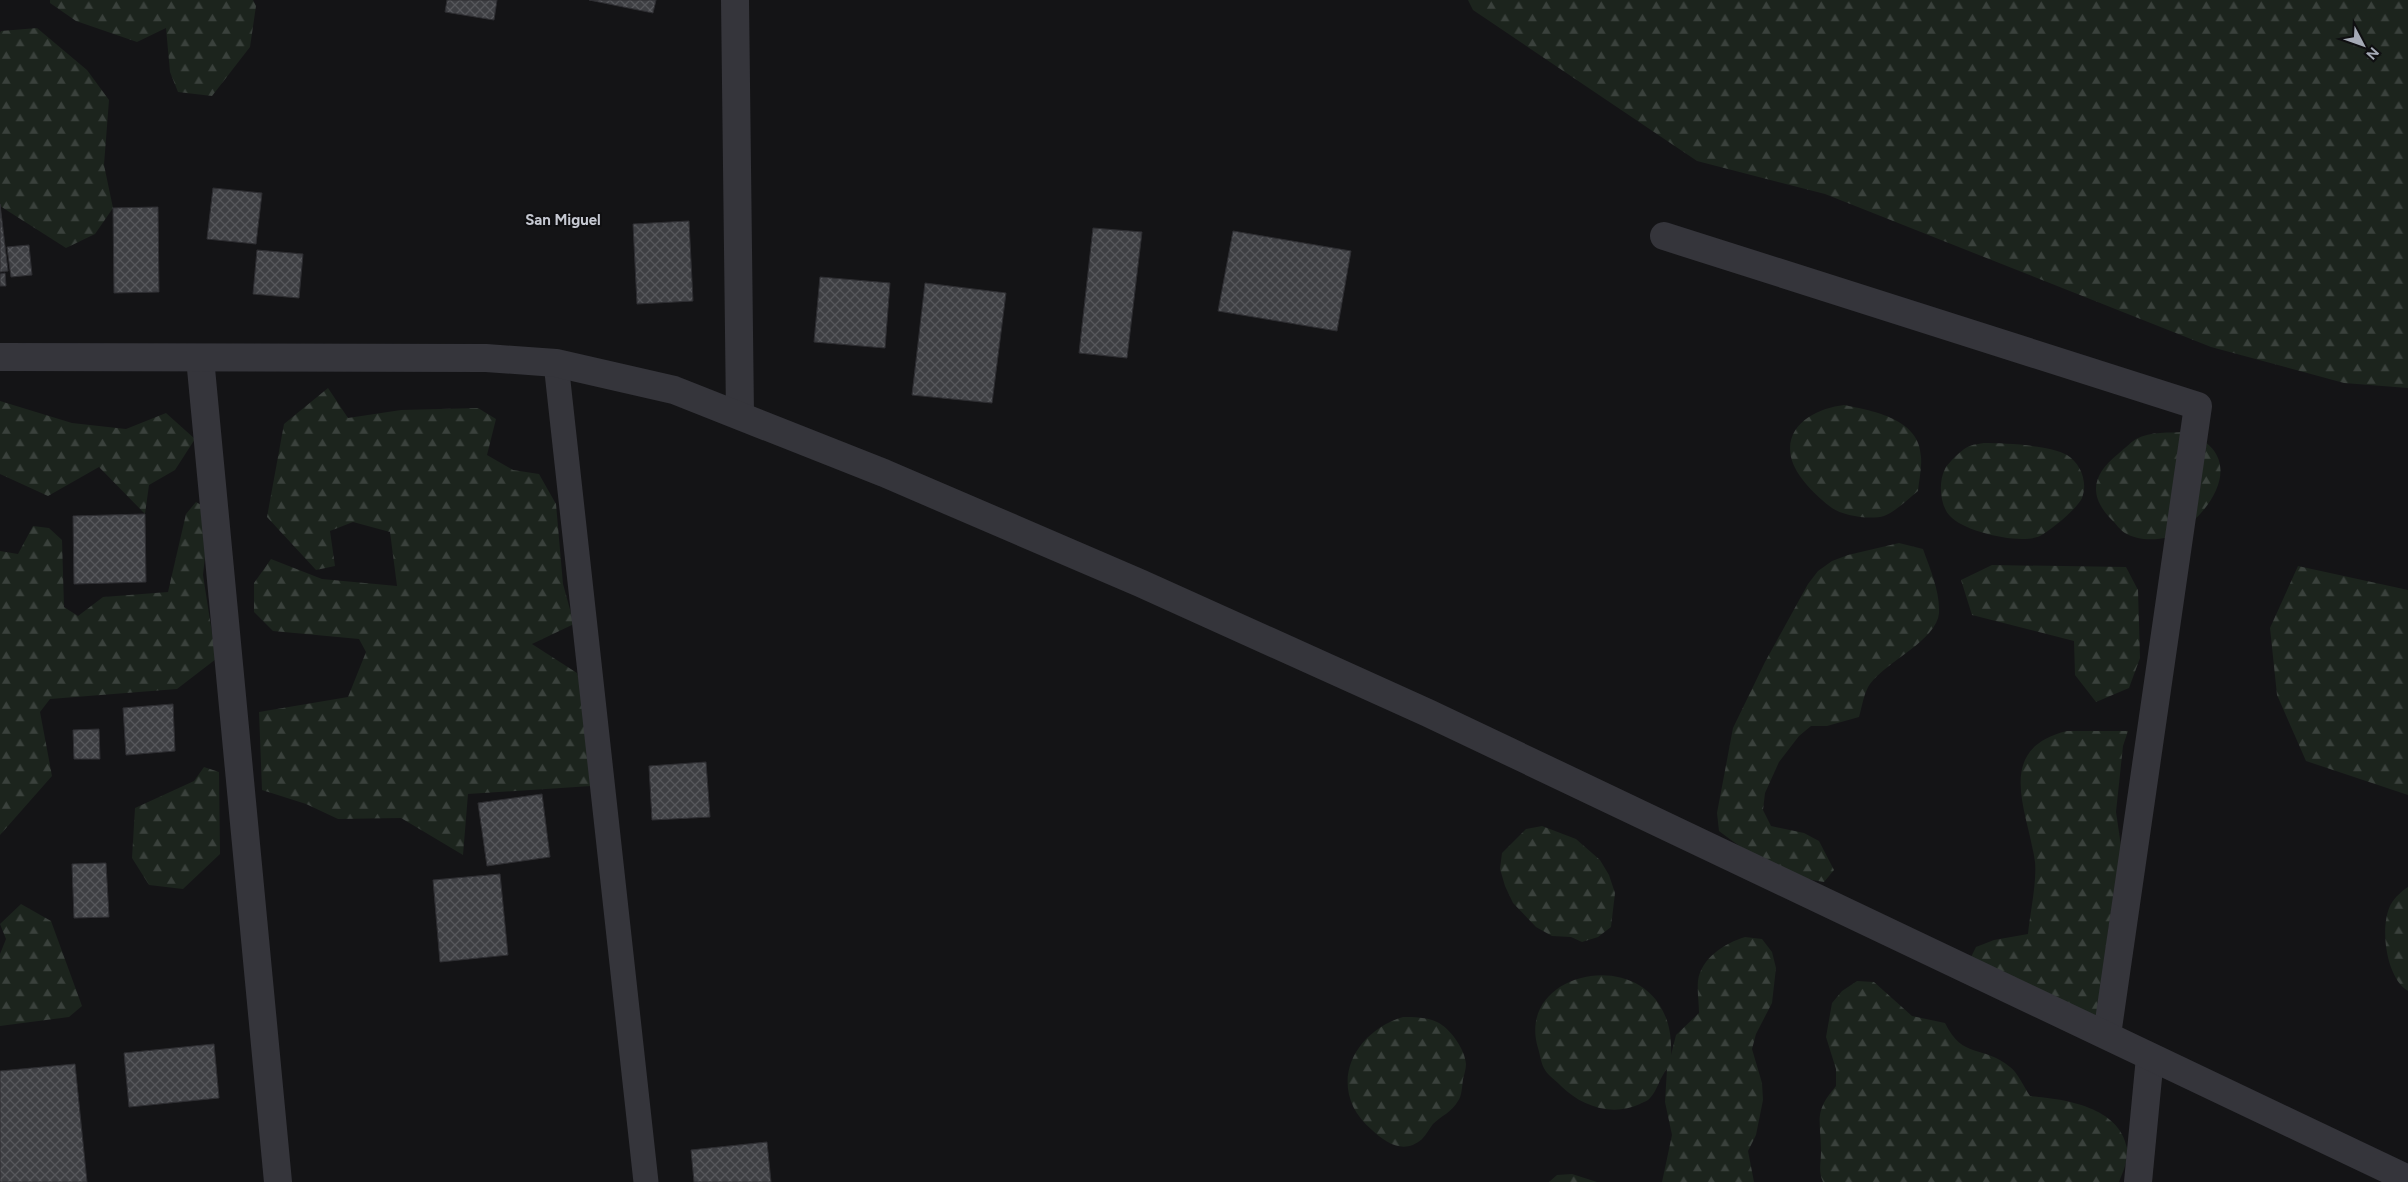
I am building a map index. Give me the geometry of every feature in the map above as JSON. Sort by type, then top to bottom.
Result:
[{"type":"street","points":[[735,0],[740,415]]},
{"type":"street","points":[[1664,236],[2198,406],[2107,1034]]},
{"type":"street","points":[[0,356],[200,358],[458,357],[556,363],[674,390],[884,474],[1130,580],[1428,713],[2107,1034],[2150,1057],[2408,1179]]},
{"type":"street","points":[[200,358],[278,1182]]},
{"type":"street","points":[[2138,1182],[2150,1057]]},
{"type":"lane","points":[[556,363],[646,1182]]},
{"type":"green space","points":[[50,0],[253,0],[256,6],[250,47],[212,96],[178,92],[170,72],[166,28],[137,42],[76,21],[50,3]]},
{"type":"green space","points":[[1468,0],[2408,0],[2408,388],[2344,383],[2211,347],[1825,194],[1697,161],[1473,10]]},
{"type":"green space","points":[[37,28],[87,70],[109,100],[104,165],[113,208],[95,234],[66,248],[0,206],[0,33],[1,31]]},
{"type":"green space","points":[[328,388],[348,418],[401,410],[478,408],[496,419],[487,455],[513,470],[539,474],[556,504],[563,584],[574,624],[532,644],[577,673],[592,726],[591,786],[468,794],[463,855],[401,818],[338,819],[306,804],[262,790],[259,712],[348,697],[366,652],[359,639],[273,631],[254,612],[254,583],[271,559],[322,579],[397,586],[390,532],[353,522],[330,531],[335,566],[316,570],[267,517],[284,424]]},
{"type":"green space","points":[[0,401],[72,423],[126,429],[166,413],[195,439],[175,470],[149,485],[145,514],[99,467],[48,496],[0,474]]},
{"type":"green space","points":[[1844,405],[1869,410],[1893,419],[1904,425],[1919,444],[1921,470],[1918,491],[1884,516],[1865,517],[1837,511],[1807,486],[1793,464],[1790,445],[1798,427],[1814,414]]},
{"type":"green space","points":[[2185,432],[2204,441],[2215,452],[2220,465],[2220,479],[2215,493],[2194,520],[2174,535],[2161,539],[2145,539],[2125,533],[2104,511],[2099,502],[2096,485],[2103,469],[2129,444],[2142,436]]},
{"type":"green space","points":[[1984,443],[2039,447],[2067,455],[2076,463],[2082,474],[2084,492],[2082,498],[2075,508],[2057,524],[2040,536],[2031,538],[2007,538],[1993,535],[1980,532],[1957,522],[1947,512],[1942,500],[1941,480],[1943,474],[1949,463],[1967,447]]},
{"type":"green space","points":[[196,502],[210,510],[203,575],[216,659],[177,689],[50,699],[40,712],[52,776],[0,835],[0,551],[18,554],[33,526],[49,528],[62,540],[64,607],[78,616],[103,597],[168,592],[186,514]]},
{"type":"green space","points":[[1899,543],[1923,549],[1938,597],[1939,613],[1936,623],[1921,641],[1878,675],[1870,684],[1859,717],[1827,726],[1811,726],[1799,736],[1779,762],[1765,793],[1763,810],[1771,826],[1804,833],[1819,841],[1834,870],[1824,882],[1796,876],[1755,856],[1719,831],[1717,813],[1733,728],[1765,662],[1808,584],[1818,571],[1832,561],[1848,555]]},
{"type":"green space","points":[[1992,565],[2126,567],[2138,590],[2140,658],[2129,688],[2096,702],[2075,675],[2074,641],[1972,615],[1961,580]]},
{"type":"green space","points":[[2298,566],[2408,590],[2408,795],[2306,761],[2277,695],[2270,628]]},
{"type":"green space","points":[[2067,731],[2128,731],[2123,746],[2116,812],[2121,846],[2118,879],[2108,930],[2104,1000],[2100,1016],[2087,1025],[1968,963],[1976,947],[1994,940],[2028,934],[2034,888],[2035,862],[2023,803],[2021,784],[2023,767],[2030,752],[2044,740]]},
{"type":"green space","points":[[204,767],[219,772],[220,854],[183,889],[149,885],[132,858],[135,808],[194,781]]},
{"type":"green space","points":[[1542,826],[1576,839],[1600,860],[1609,875],[1615,893],[1611,927],[1598,937],[1582,942],[1571,937],[1552,936],[1536,927],[1513,903],[1500,869],[1502,853],[1526,829]]},
{"type":"green space","points":[[2408,887],[2408,991],[2394,975],[2385,938],[2387,914],[2391,904]]},
{"type":"green space","points":[[21,904],[51,921],[82,1006],[69,1017],[0,1026],[0,954],[6,939],[0,924]]},
{"type":"green space","points":[[1745,937],[1762,939],[1772,952],[1776,968],[1772,1003],[1756,1034],[1752,1049],[1762,1083],[1763,1100],[1756,1135],[1748,1151],[1754,1182],[1662,1182],[1672,1135],[1665,1102],[1667,1069],[1652,1095],[1648,1100],[1640,1104],[1629,1108],[1608,1109],[1587,1104],[1569,1093],[1545,1070],[1538,1048],[1536,1019],[1549,996],[1570,982],[1597,975],[1625,979],[1649,992],[1666,1018],[1671,1055],[1676,1035],[1699,1013],[1698,981],[1704,965],[1722,947]]},
{"type":"green space","points":[[1857,981],[1874,982],[1912,1016],[1945,1023],[1952,1035],[1966,1047],[2000,1060],[2010,1067],[2030,1096],[2074,1103],[2102,1114],[2122,1134],[2127,1148],[2124,1170],[2119,1182],[1823,1182],[1820,1170],[1820,1117],[1824,1103],[1836,1086],[1836,1069],[1826,1037],[1832,1003],[1842,991]]},
{"type":"green space","points":[[1403,1017],[1424,1018],[1442,1025],[1452,1034],[1460,1046],[1466,1064],[1461,1094],[1456,1105],[1433,1124],[1422,1139],[1415,1144],[1402,1147],[1383,1139],[1358,1115],[1350,1098],[1348,1081],[1350,1065],[1358,1050],[1369,1036],[1385,1025]]},
{"type":"green space","points":[[1572,1174],[1597,1182],[1549,1182],[1557,1175]]},
{"type":"building","points":[[447,0],[497,0],[494,20],[445,12]]},
{"type":"building","points":[[589,0],[656,0],[653,13]]},
{"type":"building","points":[[213,188],[262,193],[256,244],[207,239]]},
{"type":"building","points":[[0,204],[8,271],[0,272]]},
{"type":"building","points":[[158,207],[159,292],[114,293],[113,208]]},
{"type":"building","points":[[689,221],[693,301],[637,304],[633,224]]},
{"type":"building","points":[[1093,228],[1142,232],[1127,358],[1079,353]]},
{"type":"building","points":[[1233,231],[1351,251],[1337,331],[1218,311]]},
{"type":"building","points":[[29,245],[32,275],[11,277],[7,247]]},
{"type":"building","points":[[257,250],[303,254],[299,298],[253,294]]},
{"type":"building","points":[[5,273],[6,286],[0,286],[0,274]]},
{"type":"building","points":[[820,277],[890,283],[885,348],[814,342]]},
{"type":"building","points":[[925,283],[1006,293],[992,403],[912,395]]},
{"type":"building","points":[[145,514],[146,582],[74,584],[73,516]]},
{"type":"building","points":[[173,704],[175,751],[126,755],[123,708]]},
{"type":"building","points":[[99,729],[100,759],[74,759],[73,730]]},
{"type":"building","points":[[706,762],[710,817],[652,820],[649,766]]},
{"type":"building","points":[[542,794],[550,857],[487,866],[478,803]]},
{"type":"building","points":[[106,863],[109,917],[74,918],[72,864]]},
{"type":"building","points":[[500,874],[508,955],[440,962],[433,880]]},
{"type":"building","points":[[214,1044],[219,1098],[129,1107],[124,1053]]},
{"type":"building","points":[[75,1064],[87,1182],[0,1182],[0,1071]]},
{"type":"building","points":[[767,1142],[771,1182],[694,1182],[691,1150]]},
{"type":"district","name":"San Miguel","points":[[563,220]]}]
